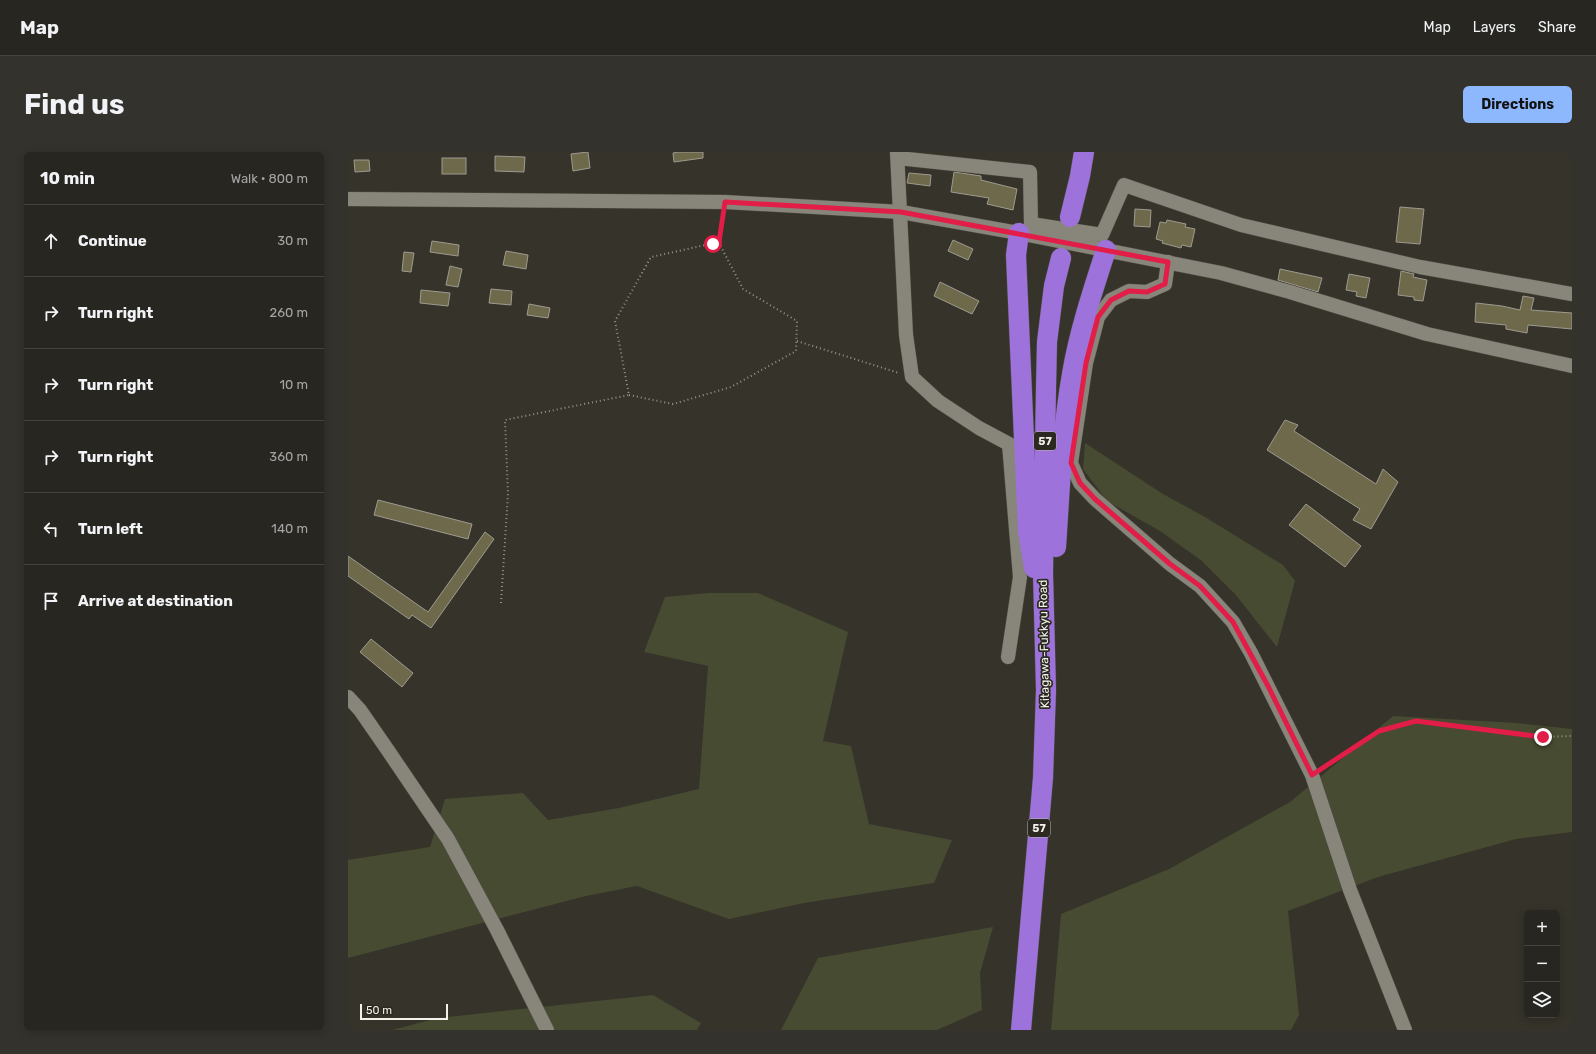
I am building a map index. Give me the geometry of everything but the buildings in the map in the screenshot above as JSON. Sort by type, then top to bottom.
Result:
[{"type":"highway","points":[[1070,217],[1084,152]]},
{"type":"highway","points":[[1019,233],[1016,255],[1028,531],[1044,625]]},
{"type":"highway","points":[[1044,625],[1055,568],[1062,456],[1072,373],[1090,301],[1106,250]]},
{"type":"highway","name":"Kitagawa-Fukkyu Road","points":[[1021,1030],[1043,778],[1046,690],[1043,573],[1047,342],[1054,286],[1060,258]]},
{"type":"street","points":[[1008,657],[1020,577],[1008,444],[979,428],[938,401],[912,377],[906,335],[898,155],[1030,172],[1031,224],[1102,235],[1124,185],[1241,225],[1420,267],[1572,294]]},
{"type":"street","points":[[348,199],[725,202],[901,212],[1019,233],[1221,273],[1290,292],[1427,334],[1572,366]]},
{"type":"street","points":[[1168,262],[1165,284],[1147,292],[1129,291],[1111,300],[1098,317],[1086,363],[1071,463],[1080,483],[1095,499],[1170,564],[1200,586],[1233,622],[1265,679],[1312,775],[1350,890],[1406,1030]]},
{"type":"street","points":[[348,697],[360,710],[376,732],[448,839],[497,930],[546,1030]]},
{"type":"path","points":[[501,603],[508,494],[505,420],[629,395],[673,404],[731,387],[796,351],[797,321],[743,289],[719,242],[725,202]]},
{"type":"path","points":[[629,395],[615,321],[651,257],[719,242]]},
{"type":"path","points":[[796,341],[912,377]]},
{"type":"path","points":[[1312,775],[1379,731],[1416,721],[1543,737],[1572,736]]},
{"type":"green space","points":[[1085,443],[1163,494],[1205,517],[1283,565],[1295,581],[1277,647],[1235,594],[1202,561],[1160,531],[1107,501],[1083,469]]},
{"type":"green space","points":[[708,593],[758,593],[848,632],[823,741],[851,746],[869,824],[952,840],[934,883],[804,903],[729,919],[637,886],[586,896],[348,958],[348,860],[430,847],[445,799],[523,793],[548,820],[619,808],[699,789],[708,666],[644,652],[665,597]]},
{"type":"green space","points":[[1393,716],[1517,723],[1572,729],[1572,832],[1516,839],[1378,877],[1288,911],[1299,1015],[1291,1030],[1051,1030],[1061,914],[1169,869],[1290,802]]},
{"type":"green space","points":[[993,927],[980,973],[982,1010],[937,1030],[781,1030],[818,958]]},
{"type":"green space","points":[[653,995],[701,1023],[697,1030],[392,1030],[438,1018]]},
{"type":"route","points":[[713,244],[719,242],[725,202],[901,212],[1168,262],[1165,284],[1147,292],[1129,291],[1111,300],[1098,317],[1086,363],[1071,463],[1080,483],[1095,499],[1170,564],[1186,574],[1200,586],[1233,622],[1251,653],[1312,775],[1379,731],[1416,721],[1543,737]]}]
